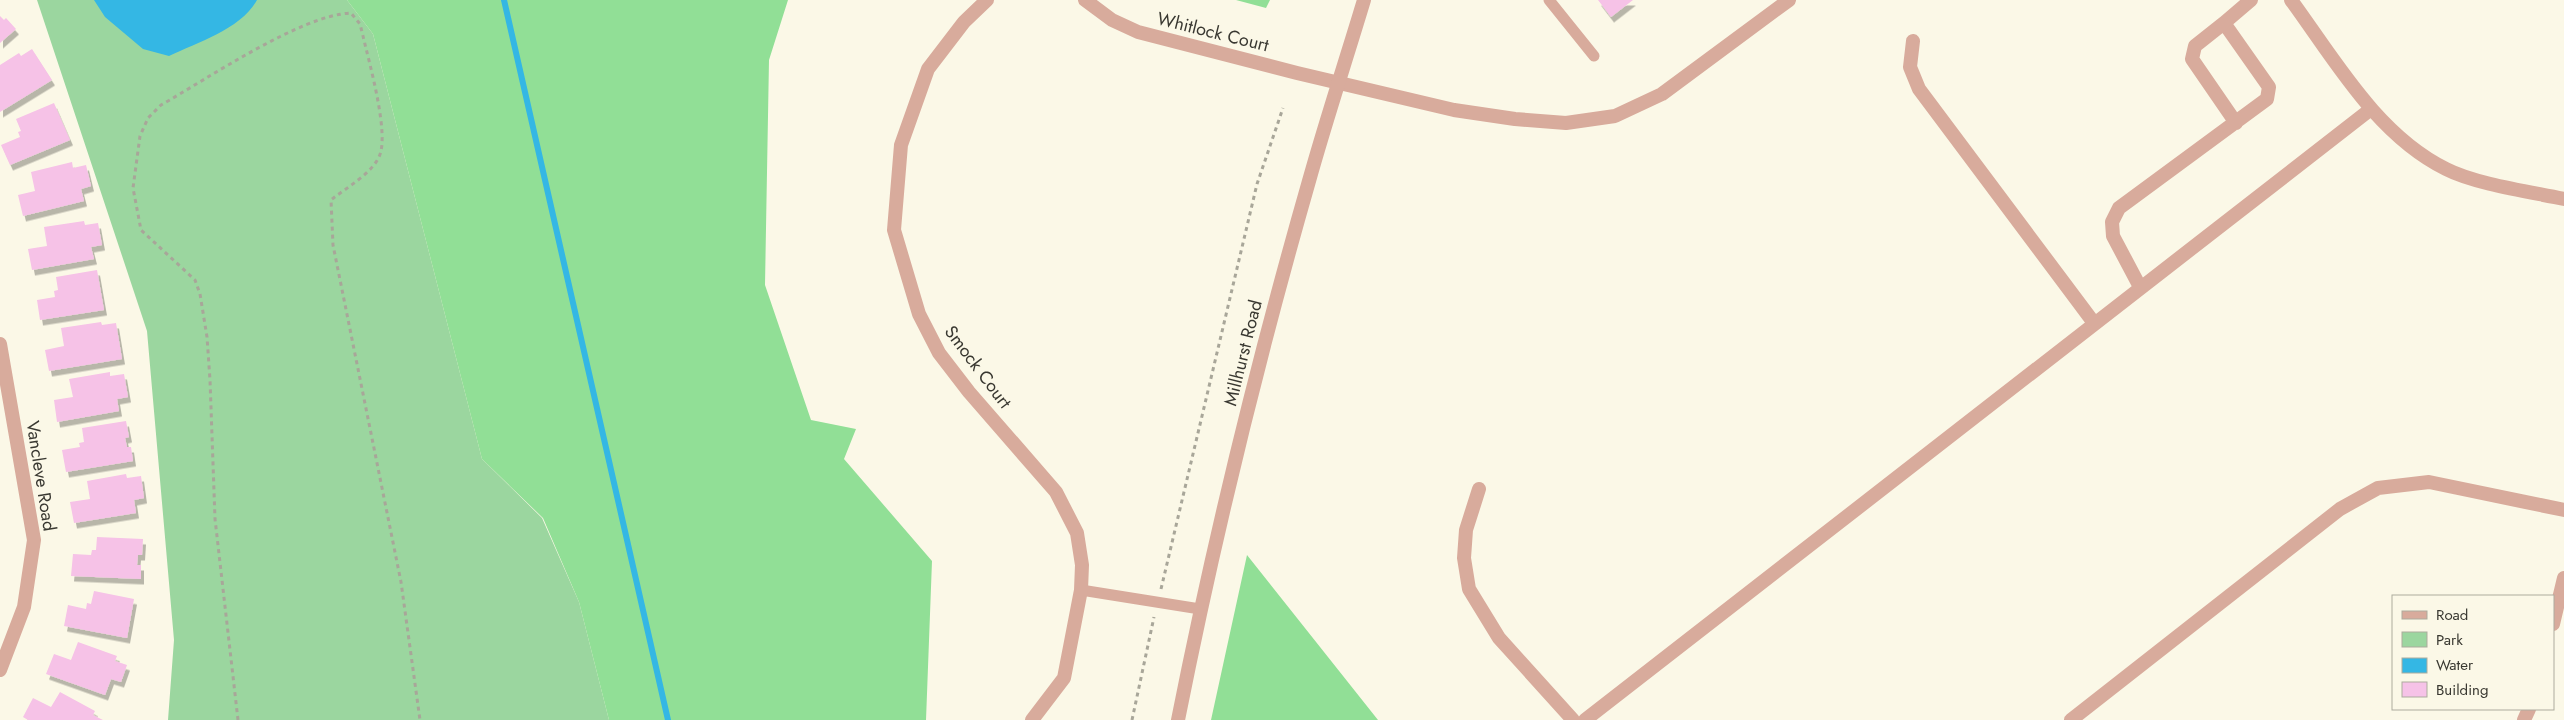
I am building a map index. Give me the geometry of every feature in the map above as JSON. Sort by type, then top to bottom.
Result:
[{"type":"street","name":"Smock Court","points":[[987,0],[964,22],[928,69],[901,145],[894,230],[919,314],[939,353],[969,392],[1056,492],[1076,533],[1082,565],[1082,590],[1064,678],[1032,720]]},
{"type":"street","name":"Whitlock Court","points":[[1085,0],[1112,20],[1138,32],[1454,110],[1515,119],[1566,123],[1615,116],[1662,94],[1789,0]]},
{"type":"street","name":"Millhurst Road","points":[[1178,720],[1200,609],[1268,329],[1309,179],[1364,0]]},
{"type":"street","points":[[2236,123],[2192,58],[2195,46],[2251,0]]},
{"type":"street","points":[[2291,0],[2371,108],[2419,154],[2448,170],[2487,182],[2564,199]]},
{"type":"street","points":[[2140,287],[2113,236],[2112,222],[2119,208],[2267,99],[2269,87],[2224,23]]},
{"type":"street","points":[[1912,41],[1910,67],[1919,89],[2094,323]]},
{"type":"street","points":[[1585,720],[2371,108]]},
{"type":"street","name":"Vancleve Road","points":[[0,344],[34,540],[24,607],[0,670]]},
{"type":"street","points":[[2072,720],[2340,509],[2378,488],[2429,482],[2564,510]]},
{"type":"street","points":[[1479,489],[1466,530],[1464,558],[1469,589],[1499,638],[1573,720]]},
{"type":"street","points":[[2554,620],[2564,578]]},
{"type":"lane","points":[[1549,0],[1594,56]]},
{"type":"lane","points":[[1082,590],[1200,609]]},
{"type":"path","points":[[238,720],[215,519],[210,380],[207,337],[200,294],[195,280],[141,230],[133,188],[134,163],[140,136],[148,118],[161,105],[287,34],[336,14],[351,14],[360,24],[382,126],[380,156],[371,168],[331,200],[333,245],[400,582],[420,720]]},
{"type":"path","points":[[1132,720],[1257,184],[1283,108]]},
{"type":"green space","points":[[37,0],[347,0],[373,34],[482,459],[542,518],[579,602],[609,720],[168,720],[174,640],[147,331]]},
{"type":"green space","points":[[347,0],[788,0],[769,60],[765,285],[811,420],[856,429],[844,459],[932,561],[926,720],[609,720],[579,602],[543,518],[482,459],[373,34]]},
{"type":"green space","points":[[1236,0],[1270,0],[1266,8]]},
{"type":"green space","points":[[1247,555],[1378,720],[1211,720]]},
{"type":"water","points":[[94,0],[257,0],[241,19],[230,27],[169,56],[143,49],[105,17]]},
{"type":"building","points":[[1598,0],[1633,0],[1611,17]]},
{"type":"building","points":[[0,16],[4,20],[6,18],[16,29],[0,43]]},
{"type":"building","points":[[32,49],[52,80],[0,112],[0,65],[19,53],[21,56]]},
{"type":"building","points":[[54,103],[70,140],[10,165],[1,145],[20,137],[18,132],[21,131],[16,119]]},
{"type":"building","points":[[72,162],[73,168],[86,165],[91,186],[81,189],[84,201],[23,216],[18,195],[35,191],[31,172]]},
{"type":"building","points":[[84,221],[85,225],[98,223],[102,245],[91,247],[94,259],[32,270],[28,249],[47,246],[44,227]]},
{"type":"building","points":[[97,270],[104,310],[40,320],[37,300],[55,297],[54,291],[58,290],[56,277]]},
{"type":"building","points":[[101,322],[102,325],[116,323],[122,359],[49,371],[45,350],[64,346],[61,328]]},
{"type":"building","points":[[110,372],[110,376],[124,374],[128,397],[117,399],[119,411],[57,422],[54,400],[73,397],[69,379]]},
{"type":"building","points":[[126,421],[129,437],[125,438],[127,447],[131,447],[133,461],[66,472],[62,450],[80,447],[79,443],[84,442],[82,428]]},
{"type":"building","points":[[126,474],[127,478],[141,476],[144,498],[134,500],[136,513],[74,523],[70,502],[90,499],[87,481]]},
{"type":"building","points":[[97,537],[143,539],[142,555],[138,555],[137,565],[141,565],[141,579],[71,576],[73,554],[91,555],[92,550],[96,550]]},
{"type":"building","points":[[94,591],[134,599],[127,638],[64,626],[68,605],[86,609],[87,603],[91,604]]},
{"type":"building","points":[[78,642],[117,656],[115,661],[127,665],[121,682],[111,679],[105,695],[46,674],[54,654],[71,660]]},
{"type":"building","points":[[60,692],[95,711],[93,715],[103,720],[28,720],[23,717],[33,698],[51,707]]},
{"type":"waterway","points":[[504,0],[668,720]]}]
